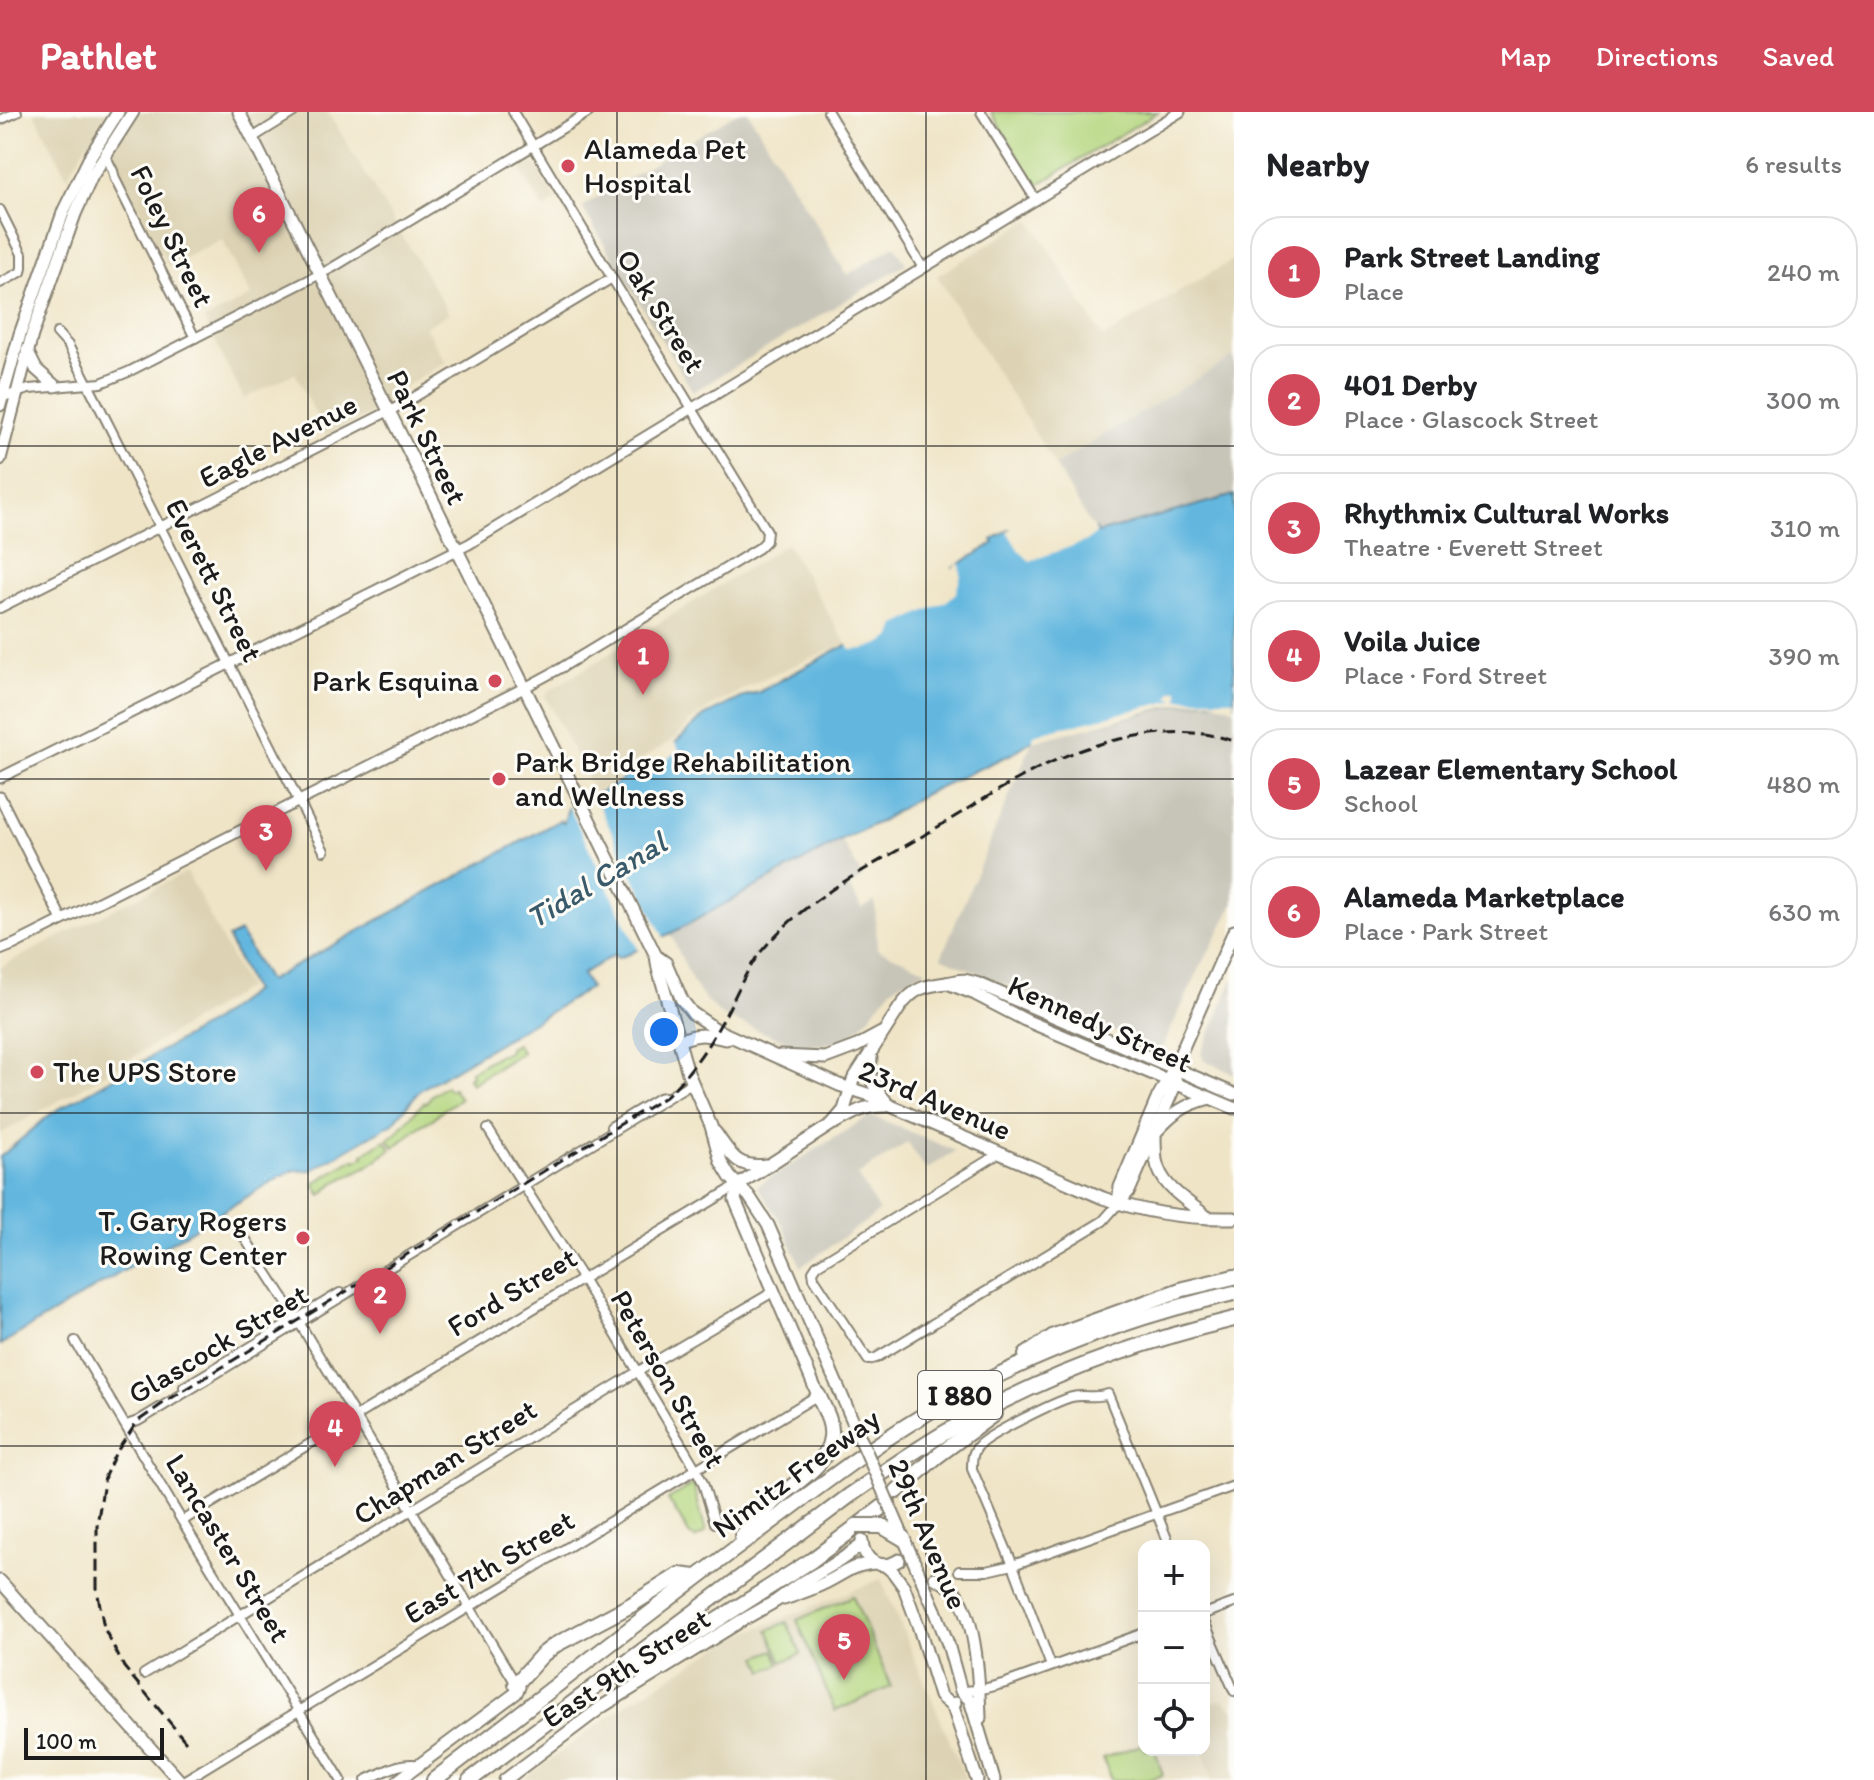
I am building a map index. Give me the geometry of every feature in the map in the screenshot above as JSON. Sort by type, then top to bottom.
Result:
[{"type":"highway","points":[[989,1380],[1054,1336],[1183,1289],[1234,1277]]},
{"type":"highway","name":"Nimitz Freeway","points":[[433,1780],[719,1560],[883,1441],[939,1406],[1046,1354],[1127,1323],[1234,1293]]},
{"type":"highway","name":"Nimitz Freeway","points":[[470,1780],[896,1463],[947,1431],[1027,1391],[1108,1357],[1234,1319]]},
{"type":"highway","points":[[860,1537],[893,1497],[936,1457],[1027,1391]]},
{"type":"highway","points":[[719,1560],[774,1500],[821,1460],[832,1436],[830,1421],[818,1395]]},
{"type":"highway","points":[[599,1682],[640,1669],[812,1560],[882,1526],[904,1539]]},
{"type":"highway","points":[[516,1684],[555,1645],[599,1623],[679,1575],[696,1577]]},
{"type":"main road","points":[[1,401],[20,334],[64,210],[91,155],[118,112]]},
{"type":"main road","points":[[0,459],[27,351],[75,214],[105,155],[133,112]]},
{"type":"main road","name":"Park Street","points":[[239,112],[656,956]]},
{"type":"main road","points":[[27,351],[36,369],[55,386]]},
{"type":"main road","points":[[1118,1204],[1129,1191],[1155,1133],[1174,1068],[1234,931]]},
{"type":"main road","name":"29th Avenue","points":[[656,956],[679,1041],[721,1162],[768,1225],[831,1371],[893,1497],[904,1539],[948,1644],[961,1691],[970,1700],[994,1780]]},
{"type":"main road","name":"23rd Avenue","points":[[656,956],[666,963],[682,1000],[692,1013],[738,1041],[870,1095],[1118,1204],[1171,1215],[1234,1218]]},
{"type":"main road","name":"Kennedy Street","points":[[850,1089],[882,1033],[908,997],[924,986],[962,978],[1234,1094]]},
{"type":"main road","name":"Kennedy Street","points":[[947,983],[1025,1020],[1234,1108]]},
{"type":"main road","name":"Kennedy Street","points":[[772,1055],[825,1058],[882,1033]]},
{"type":"main road","points":[[679,1041],[698,1034],[738,1041]]},
{"type":"main road","points":[[871,1055],[869,1074],[872,1084],[891,1106]]},
{"type":"main road","points":[[1118,1204],[1120,1187],[1171,1081]]},
{"type":"main road","points":[[832,1124],[844,1110],[850,1089]]},
{"type":"main road","points":[[1208,1219],[1170,1188],[1161,1176],[1156,1162],[1155,1133],[1179,1109],[1211,1098]]},
{"type":"main road","name":"Ford Street","points":[[738,1185],[864,1107],[891,1106]]},
{"type":"main road","points":[[711,1126],[740,1163],[748,1166],[767,1165]]},
{"type":"main road","name":"29th Avenue","points":[[738,1185],[735,1200],[818,1395]]},
{"type":"main road","points":[[860,1537],[868,1558],[893,1572],[904,1587],[940,1696],[953,1707],[977,1780]]},
{"type":"main road","name":"East 9th Street","points":[[505,1780],[603,1706],[839,1561],[860,1537]]},
{"type":"main road","name":"East 9th Street","points":[[776,1601],[803,1593],[851,1567],[899,1560]]},
{"type":"main road","points":[[935,1578],[956,1594],[968,1617],[979,1690],[981,1738]]},
{"type":"main road","points":[[0,1581],[179,1780]]},
{"type":"main road","points":[[399,1780],[516,1693],[519,1687],[516,1684]]},
{"type":"main road","points":[[953,1707],[961,1691]]},
{"type":"main road","points":[[421,1765],[433,1780]]},
{"type":"street","points":[[0,120],[17,112]]},
{"type":"street","points":[[252,138],[294,112]]},
{"type":"street","name":"Oak Street","points":[[513,112],[764,524],[767,536],[759,548],[524,688]]},
{"type":"street","points":[[1,401],[29,389],[101,383],[128,372],[320,275],[589,112]]},
{"type":"street","points":[[828,112],[923,268]]},
{"type":"street","points":[[981,112],[1036,200]]},
{"type":"street","points":[[0,778],[456,550],[1180,112]]},
{"type":"street","name":"Foley Street","points":[[105,155],[195,338]]},
{"type":"street","points":[[0,210],[22,254],[21,272],[0,283]]},
{"type":"street","name":"Eagle Avenue","points":[[0,608],[389,412],[612,278]]},
{"type":"street","name":"Everett Street","points":[[57,333],[68,345],[324,851]]},
{"type":"street","points":[[0,950],[524,688]]},
{"type":"street","points":[[0,797],[62,920]]},
{"type":"street","name":"Glascock Street","points":[[127,1425],[659,1098],[670,1096],[693,1082]]},
{"type":"street","name":"Peterson Street","points":[[488,1129],[582,1278],[696,1469],[715,1523]]},
{"type":"street","points":[[1000,1153],[817,1265],[813,1271],[814,1278],[868,1360],[1092,1228],[1109,1216],[1118,1204]]},
{"type":"street","name":"Ford Street","points":[[182,1521],[738,1185]]},
{"type":"street","points":[[237,1226],[298,1321],[516,1684]]},
{"type":"street","name":"Chapman Street","points":[[144,1674],[773,1292]]},
{"type":"street","name":"Lancaster Street","points":[[75,1341],[341,1780]]},
{"type":"street","points":[[1051,1666],[972,1469],[972,1454],[980,1443],[1024,1418],[1071,1397],[1108,1394],[1167,1540]]},
{"type":"street","name":"East 7th Street","points":[[185,1780],[818,1395]]},
{"type":"street","points":[[959,1571],[987,1571],[1013,1565],[1234,1486]]},
{"type":"street","points":[[1209,1612],[1234,1603]]},
{"type":"street","points":[[961,1691],[979,1690],[1138,1635]]},
{"type":"street","points":[[1210,1635],[1234,1691]]},
{"type":"street","points":[[366,1780],[403,1764],[421,1765]]},
{"type":"shaded area","points":[[34,112],[328,112],[449,313],[425,327],[446,362],[397,391],[370,414],[326,435],[295,373],[244,399],[204,320],[251,296],[222,239],[168,266],[114,159],[87,143],[67,177]]},
{"type":"shaded area","points":[[738,112],[748,112],[847,275],[895,246],[906,264],[693,392],[582,207]]},
{"type":"shaded area","points":[[533,161],[557,200],[544,209],[520,169]]},
{"type":"shaded area","points":[[1030,219],[1103,338],[1234,259],[1234,356],[1055,465],[937,276]]},
{"type":"shaded area","points":[[1234,356],[1234,495],[1096,534],[1055,465]]},
{"type":"shaded area","points":[[787,544],[846,643],[771,675],[712,706],[691,721],[676,738],[629,767],[615,782],[594,792],[545,696]]},
{"type":"shaded area","points":[[1210,701],[1234,704],[1234,904],[1162,1048],[1157,1050],[941,957],[1033,740],[1179,704]]},
{"type":"shaded area","points":[[841,840],[863,877],[849,887],[862,909],[875,901],[877,949],[927,970],[891,989],[864,1023],[851,1035],[835,1042],[793,1044],[719,1013],[693,983],[670,933]]},
{"type":"shaded area","points":[[187,872],[247,988],[0,1134],[0,967]]},
{"type":"shaded area","points":[[1234,978],[1234,1074],[1204,1060],[1201,1054]]},
{"type":"shaded area","points":[[871,1115],[955,1151],[926,1170],[908,1142],[858,1175],[879,1212],[801,1267],[782,1224],[757,1186]]},
{"type":"shaded area","points":[[881,1579],[966,1780],[523,1780],[628,1703],[722,1645]]},
{"type":"shaded area","points":[[1223,1700],[1234,1710],[1234,1780],[1212,1780],[1204,1756],[1210,1756],[1210,1703]]},
{"type":"green space","points":[[991,112],[1158,112],[1036,186]]},
{"type":"green space","points":[[516,1044],[522,1052],[471,1084],[468,1078],[472,1076],[470,1072]]},
{"type":"green space","points":[[446,1086],[449,1090],[453,1088],[460,1099],[394,1147],[388,1139],[424,1102]]},
{"type":"green space","points":[[385,1140],[391,1149],[368,1166],[334,1183],[321,1195],[316,1182],[354,1159],[356,1161]]},
{"type":"green space","points":[[693,1484],[706,1532],[695,1539],[668,1499]]},
{"type":"green space","points":[[853,1596],[891,1687],[835,1711],[797,1620]]},
{"type":"green space","points":[[787,1622],[801,1654],[782,1662],[768,1630]]},
{"type":"green space","points":[[774,1650],[780,1664],[764,1671],[758,1657]]},
{"type":"green space","points":[[1138,1746],[1138,1756],[1157,1756],[1163,1775],[1148,1780],[1111,1780],[1103,1758]]},
{"type":"water","name":"Tidal Canal","points":[[1234,495],[1234,704],[1210,701],[1179,704],[1033,740],[1011,754],[924,794],[879,822],[681,928],[629,954],[617,958],[614,955],[582,974],[590,988],[420,1090],[393,1123],[312,1170],[291,1171],[278,1178],[0,1345],[0,1157],[52,1113],[210,1023],[253,991],[228,938],[240,932],[268,981],[560,820],[564,823],[568,807],[611,787],[675,743],[704,716],[759,692],[851,644],[958,576],[953,568],[994,543],[992,540],[1010,529],[1027,556],[1095,529],[1098,533]]},
{"type":"pier","points":[[1092,525],[1096,534],[1087,541],[1030,561],[1019,551],[1007,531],[1012,528],[1027,551]]},
{"type":"pier","points":[[960,563],[961,575],[956,593],[947,601],[896,625],[892,637],[880,644],[851,650],[847,644],[883,617],[952,575],[953,568]]},
{"type":"pier","points":[[1179,689],[1179,699],[1234,699],[1234,708],[1210,701],[1179,704],[1032,742],[1034,735],[1047,731],[1175,700],[1169,697],[1172,691]]},
{"type":"pier","points":[[673,740],[680,751],[642,778],[638,772],[635,773],[632,768]]},
{"type":"pier","points":[[592,792],[665,940],[640,953],[567,803]]},
{"type":"railway","points":[[186,1742],[124,1667],[104,1628],[97,1589],[97,1525],[105,1476],[115,1454],[138,1421],[665,1097],[707,1047],[760,953],[800,913],[838,886],[1026,774],[1081,750],[1111,741],[1167,733],[1201,734],[1234,741]]},
{"type":"place","name":"Alameda Pet Hospital","points":[[568,166]]},
{"type":"place","name":"Alameda Marketplace","points":[[259,253]]},
{"type":"place","name":"Park Esquina","points":[[495,681]]},
{"type":"place","name":"Park Street Landing","points":[[643,695]]},
{"type":"place","name":"Park Bridge Rehabilitation and Wellness","points":[[499,779]]},
{"type":"place","name":"Rhythmix Cultural Works","points":[[266,871]]},
{"type":"place","name":"The UPS Store","points":[[37,1072]]},
{"type":"place","name":"T. Gary Rogers Rowing Center","points":[[303,1238]]},
{"type":"place","name":"401 Derby","points":[[380,1334]]},
{"type":"place","name":"Voila Juice","points":[[335,1467]]},
{"type":"place","name":"Lazear Elementary School","points":[[844,1680]]}]
